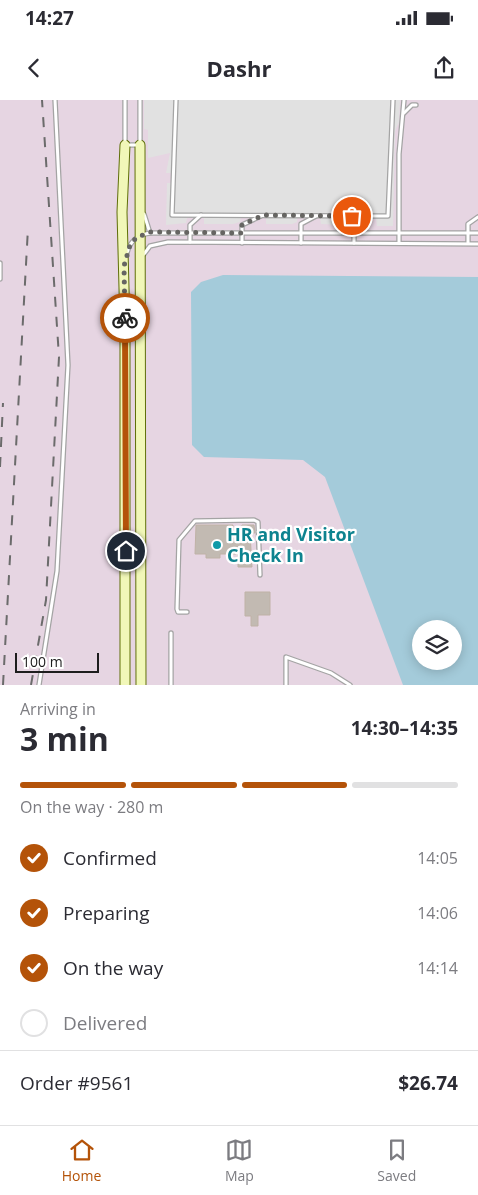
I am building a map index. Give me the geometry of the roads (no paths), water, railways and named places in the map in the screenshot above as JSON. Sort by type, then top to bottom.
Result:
[{"type":"main road","points":[[125,145],[122,202],[125,326],[125,685]]},
{"type":"main road","points":[[140,145],[138,236],[141,326],[141,685]]},
{"type":"main road","points":[[125,326],[141,326]]},
{"type":"lane","points":[[39,685],[58,571],[68,381],[68,319],[55,100]]},
{"type":"lane","points":[[125,100],[125,145],[140,145],[140,100]]},
{"type":"lane","points":[[176,100],[172,215],[317,216],[388,216],[393,100]]},
{"type":"lane","points":[[398,243],[399,154],[404,100]]},
{"type":"lane","points":[[404,113],[412,105],[416,105]]},
{"type":"lane","points":[[140,197],[144,204],[145,220],[150,232]]},
{"type":"lane","points":[[190,242],[190,225],[202,215]]},
{"type":"lane","points":[[242,243],[242,225],[263,215]]},
{"type":"lane","points":[[301,243],[301,224],[317,216]]},
{"type":"lane","points":[[354,243],[354,225],[371,216]]},
{"type":"lane","points":[[468,244],[468,224],[478,217]]},
{"type":"lane","points":[[124,266],[130,245],[138,236],[150,232],[478,233]]},
{"type":"lane","points":[[140,264],[147,249],[155,244],[190,242],[478,244]]},
{"type":"lane","points":[[0,263],[0,278]]},
{"type":"lane","points":[[187,612],[178,612],[177,609],[179,540],[195,521],[254,520],[258,522],[260,575]]},
{"type":"lane","points":[[171,632],[171,685]]},
{"type":"lane","points":[[286,685],[286,656],[331,673],[350,685]]},
{"type":"water","points":[[223,275],[478,277],[478,685],[403,685],[325,477],[303,460],[204,457],[192,445],[191,292],[201,282]]},
{"type":"railway","points":[[31,685],[46,600],[59,357],[42,100]]},
{"type":"railway","points":[[3,685],[28,228]]},
{"type":"railway","points":[[0,467],[3,403]]},
{"type":"place","name":"HR and Visitor Check In","points":[[217,545]]}]
